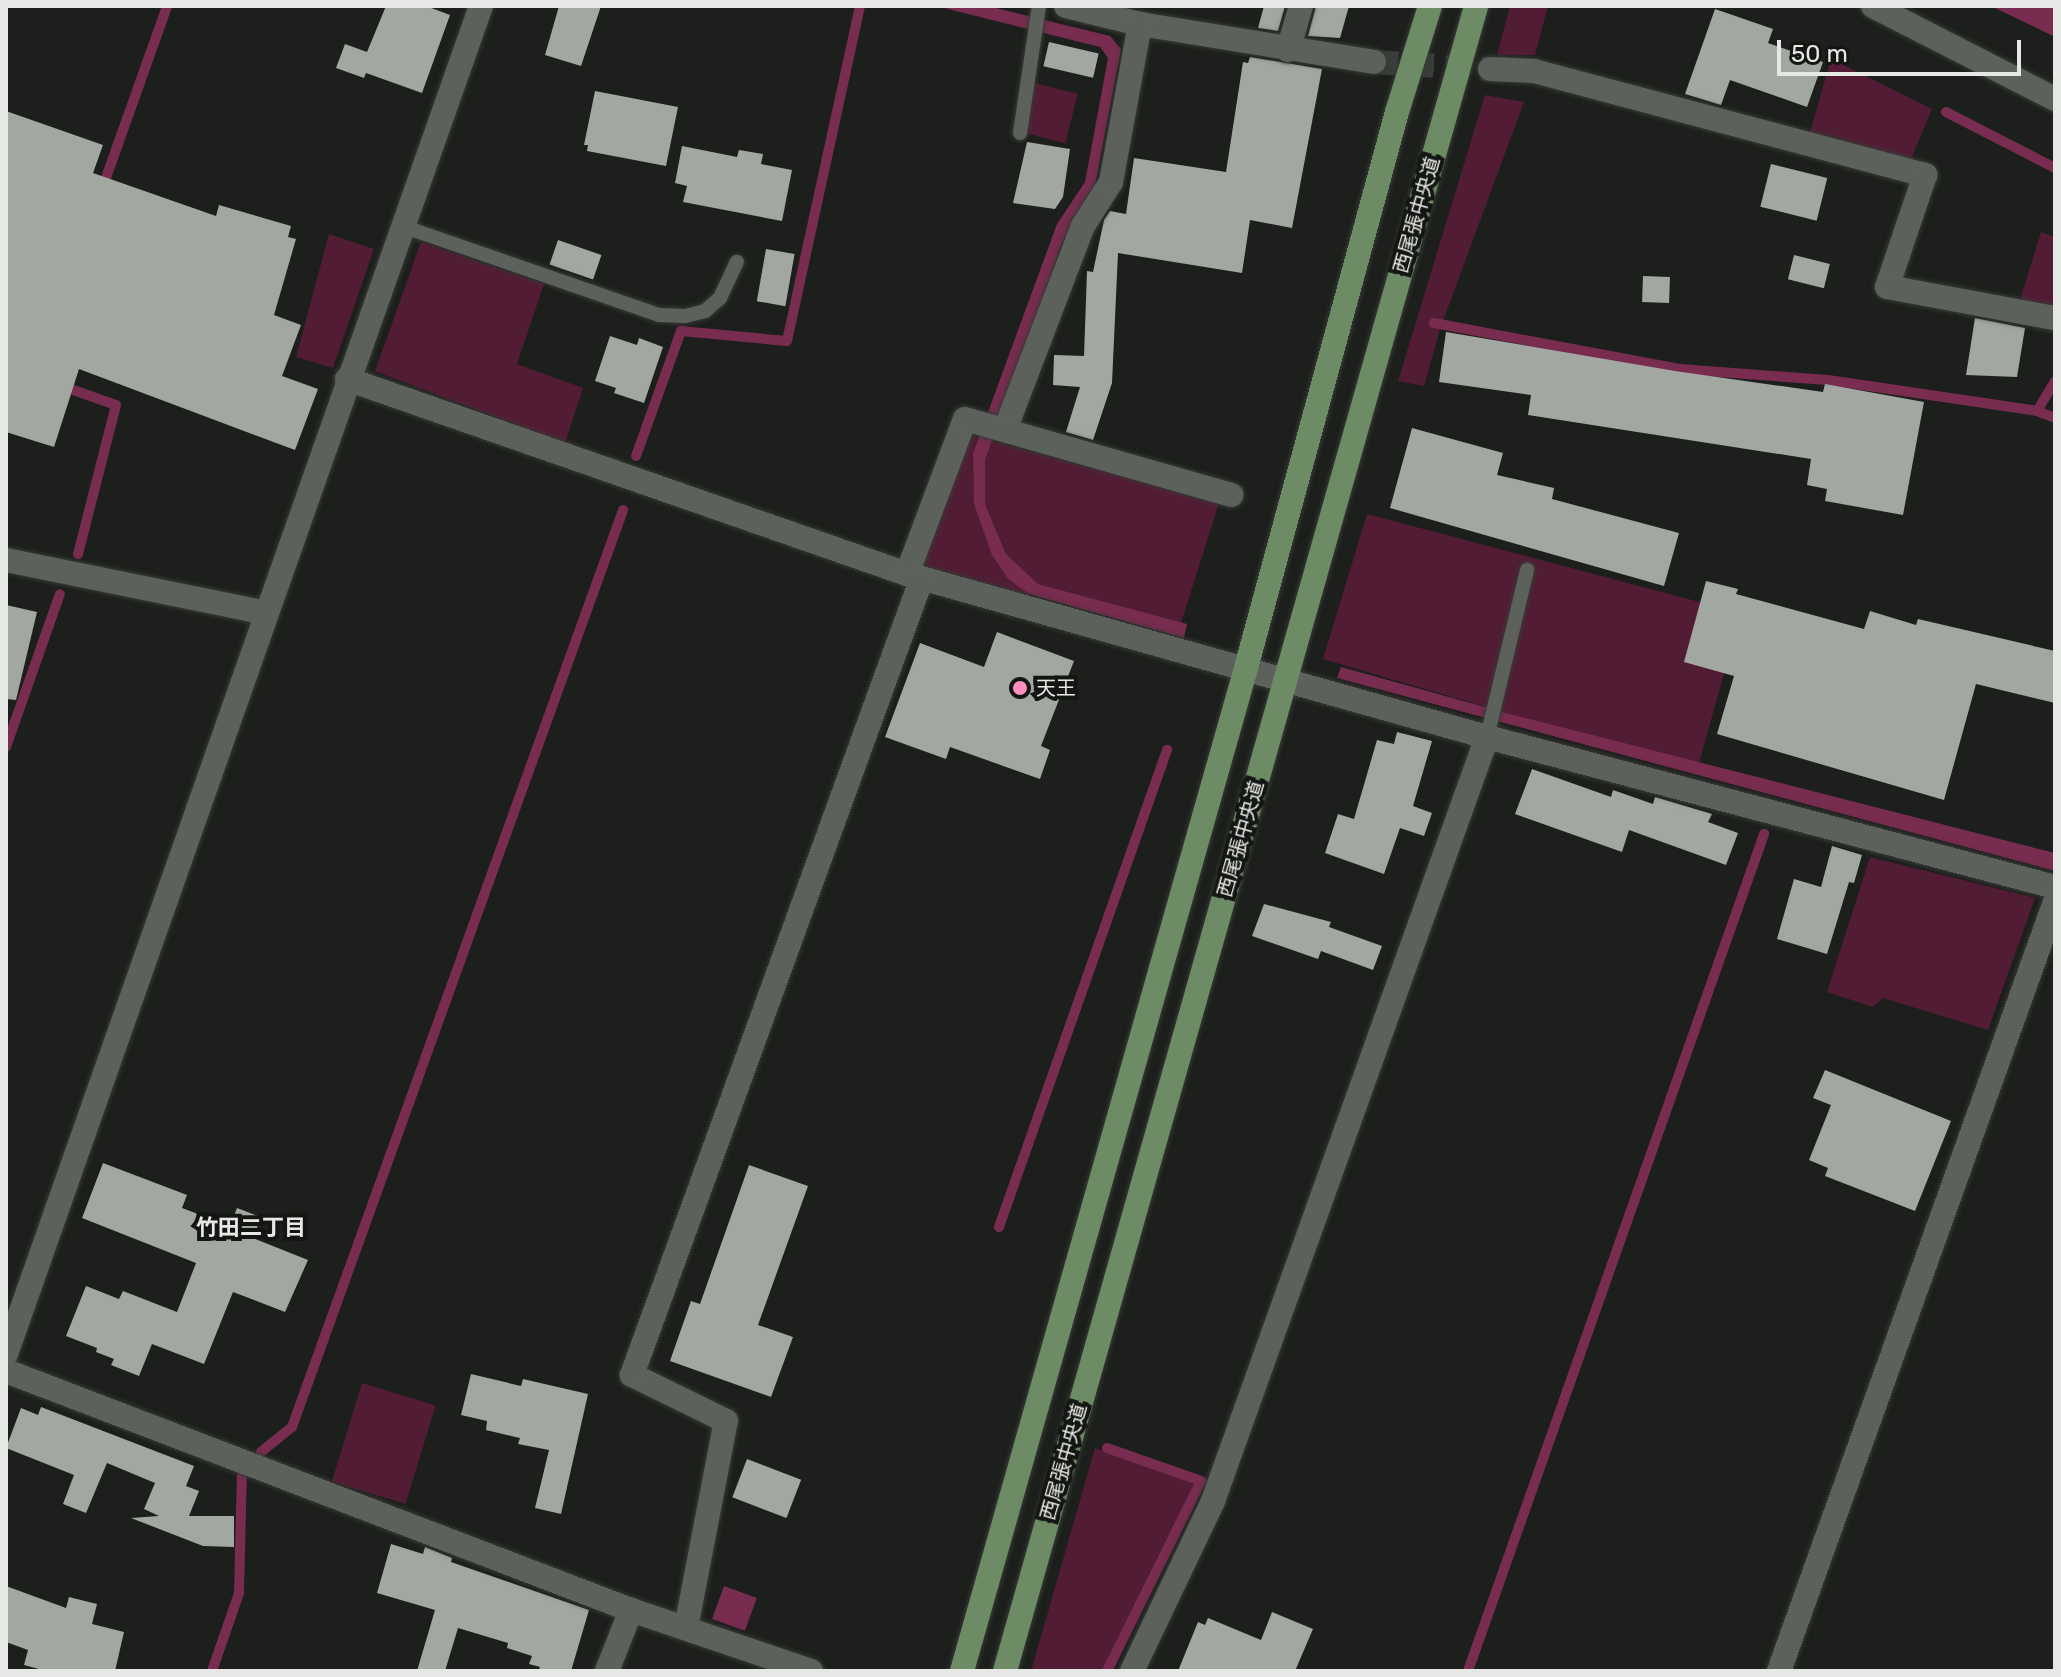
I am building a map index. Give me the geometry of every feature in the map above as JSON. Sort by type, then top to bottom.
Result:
[{"type":"main road","name":"西尾張中央道","points":[[962,1671],[1246,668],[1397,112],[1430,6]]},
{"type":"main road","name":"西尾張中央道","points":[[1005,1671],[1476,6]]},
{"type":"street","points":[[6,1354],[347,379],[481,6]]},
{"type":"street","points":[[1066,6],[1140,24],[1374,62]]},
{"type":"street","points":[[1288,50],[1301,6]]},
{"type":"street","points":[[1873,6],[2055,99]]},
{"type":"street","points":[[994,427],[1083,226],[1111,182],[1140,24]]},
{"type":"street","points":[[1490,69],[1534,71],[1925,175],[1887,287],[2055,318]]},
{"type":"street","points":[[347,379],[914,576],[1286,680],[1489,731],[2055,887]]},
{"type":"street","points":[[686,1628],[726,1421],[632,1375],[914,576],[965,419],[1231,495]]},
{"type":"street","points":[[6,560],[267,613]]},
{"type":"street","points":[[1132,1671],[1213,1501],[1489,731]]},
{"type":"street","points":[[1779,1671],[2055,902]]},
{"type":"street","points":[[6,1371],[631,1610],[811,1671]]},
{"type":"street","points":[[607,1671],[631,1610]]},
{"type":"lane","points":[[1020,133],[1039,10]]},
{"type":"lane","points":[[402,226],[659,315],[685,316],[705,311],[720,298],[737,262]]},
{"type":"lane","points":[[1489,731],[1527,570]]},
{"type":"shaded area","points":[[936,6],[988,6],[1110,36],[1121,49],[1095,185],[1062,243],[985,460],[985,504],[1006,554],[1038,584],[1187,624],[1184,638],[1029,594],[1009,580],[992,555],[974,504],[973,453],[1057,224],[1085,182],[1108,58],[1100,47]]},
{"type":"shaded area","points":[[1510,6],[1548,6],[1535,55],[1497,55]]},
{"type":"shaded area","points":[[1991,6],[2055,6],[2055,37]]},
{"type":"shaded area","points":[[1831,59],[1932,109],[1911,159],[1810,132]]},
{"type":"shaded area","points":[[1035,83],[1078,94],[1065,143],[1023,132]]},
{"type":"shaded area","points":[[1485,95],[1524,102],[1440,329],[1424,386],[1398,381]]},
{"type":"shaded area","points":[[2041,232],[2055,237],[2055,308],[2019,303]]},
{"type":"shaded area","points":[[329,234],[374,249],[333,368],[296,357]]},
{"type":"shaded area","points":[[421,242],[544,284],[517,364],[583,388],[565,443],[375,371]]},
{"type":"shaded area","points":[[968,434],[978,437],[973,453],[974,505],[1009,580],[1029,594],[1026,599],[930,571],[922,559]]},
{"type":"shaded area","points":[[992,441],[1219,503],[1181,623],[1038,584],[1022,572],[1006,554],[985,504],[985,460]]},
{"type":"shaded area","points":[[1367,514],[1741,613],[1699,763],[1510,714],[1323,659]]},
{"type":"shaded area","points":[[1341,667],[1510,714],[2055,853],[2055,871],[1337,678]]},
{"type":"shaded area","points":[[1870,857],[2035,898],[1988,1030],[1883,998],[1873,1007],[1827,992]]},
{"type":"shaded area","points":[[362,1383],[436,1406],[406,1504],[332,1481]]},
{"type":"shaded area","points":[[1095,1448],[1202,1485],[1103,1671],[1031,1671]]},
{"type":"shaded area","points":[[724,1586],[757,1598],[745,1631],[712,1619]]},
{"type":"building","points":[[386,6],[426,6],[450,15],[422,93],[366,73],[364,78],[336,68],[345,44],[367,52]]},
{"type":"building","points":[[559,6],[601,6],[581,66],[545,55]]},
{"type":"building","points":[[1264,6],[1285,6],[1278,31],[1258,28]]},
{"type":"building","points":[[1316,6],[1349,6],[1340,38],[1308,36]]},
{"type":"building","points":[[1715,9],[1773,29],[1768,43],[1823,62],[1807,107],[1730,80],[1721,105],[1685,94]]},
{"type":"building","points":[[1049,42],[1099,53],[1093,78],[1043,66]]},
{"type":"building","points":[[1250,57],[1322,69],[1292,228],[1250,220],[1242,273],[1118,253],[1112,383],[1093,440],[1066,432],[1080,387],[1053,385],[1054,355],[1084,356],[1087,271],[1093,272],[1104,220],[1110,211],[1126,214],[1134,158],[1226,172],[1243,62],[1248,63]]},
{"type":"building","points":[[595,91],[678,107],[666,166],[587,151],[588,145],[584,145]]},
{"type":"building","points":[[6,111],[103,145],[93,173],[216,216],[219,205],[291,226],[288,237],[296,239],[274,315],[301,325],[282,376],[318,389],[295,450],[79,369],[54,447],[6,432]]},
{"type":"building","points":[[1027,142],[1070,149],[1063,197],[1055,209],[1013,203]]},
{"type":"building","points":[[682,146],[737,157],[739,150],[763,154],[761,164],[792,170],[782,221],[683,202],[687,186],[675,183]]},
{"type":"building","points":[[1771,164],[1827,178],[1817,221],[1760,207]]},
{"type":"building","points":[[558,240],[601,255],[593,280],[550,265]]},
{"type":"building","points":[[766,249],[795,254],[785,306],[757,301]]},
{"type":"building","points":[[1794,255],[1830,264],[1824,288],[1788,279]]},
{"type":"building","points":[[1643,276],[1670,277],[1669,303],[1642,302]]},
{"type":"building","points":[[1975,318],[2025,328],[2017,377],[1966,375]]},
{"type":"building","points":[[1446,332],[1675,371],[1823,392],[1825,384],[1924,402],[1903,515],[1825,501],[1827,489],[1807,485],[1811,459],[1528,415],[1531,395],[1439,382]]},
{"type":"building","points":[[610,336],[637,345],[639,338],[663,347],[644,403],[614,393],[616,388],[595,381]]},
{"type":"building","points":[[1412,428],[1503,453],[1497,475],[1554,488],[1552,499],[1679,533],[1664,586],[1390,508]]},
{"type":"building","points":[[1706,581],[1738,589],[1736,594],[1864,629],[1870,611],[1916,625],[1918,619],[2055,651],[2055,703],[1976,684],[1944,800],[1717,734],[1734,676],[1684,662]]},
{"type":"building","points":[[6,605],[37,612],[16,700],[6,699]]},
{"type":"building","points":[[997,632],[1074,661],[1041,746],[1050,750],[1040,779],[950,747],[946,759],[885,737],[920,643],[984,667]]},
{"type":"building","points":[[1397,732],[1432,741],[1413,806],[1432,813],[1424,836],[1400,828],[1384,874],[1325,853],[1338,814],[1354,819],[1377,740],[1394,744]]},
{"type":"building","points":[[1532,769],[1611,797],[1613,790],[1653,804],[1655,797],[1712,814],[1708,822],[1738,833],[1726,865],[1629,830],[1622,852],[1515,814]]},
{"type":"building","points":[[1832,846],[1862,855],[1854,883],[1849,882],[1827,954],[1777,939],[1794,879],[1821,887]]},
{"type":"building","points":[[1264,904],[1331,922],[1329,927],[1382,946],[1373,970],[1321,951],[1318,959],[1252,936]]},
{"type":"building","points":[[1825,1070],[1951,1121],[1915,1211],[1825,1176],[1828,1168],[1809,1160],[1831,1105],[1813,1098]]},
{"type":"building","points":[[103,1163],[187,1195],[182,1208],[230,1226],[237,1208],[261,1217],[253,1238],[308,1260],[285,1312],[233,1292],[204,1364],[152,1344],[139,1376],[111,1365],[114,1359],[96,1352],[97,1348],[66,1336],[86,1286],[119,1299],[123,1291],[177,1312],[196,1263],[82,1218]]},
{"type":"building","points":[[749,1165],[808,1186],[758,1325],[793,1337],[771,1397],[670,1361],[691,1301],[700,1304]]},
{"type":"building","points":[[471,1374],[521,1386],[523,1379],[588,1394],[561,1514],[535,1508],[549,1450],[518,1444],[520,1438],[486,1430],[487,1421],[461,1415]]},
{"type":"building","points":[[41,1407],[194,1466],[186,1486],[199,1491],[189,1516],[234,1516],[234,1547],[203,1546],[131,1518],[159,1516],[144,1509],[155,1483],[107,1463],[86,1513],[63,1504],[74,1475],[6,1448],[21,1408],[38,1415]]},
{"type":"building","points":[[747,1459],[801,1480],[786,1518],[732,1497]]},
{"type":"building","points":[[391,1544],[423,1554],[425,1547],[452,1558],[451,1562],[589,1610],[571,1671],[538,1671],[540,1667],[529,1664],[532,1656],[507,1648],[508,1643],[458,1628],[445,1671],[417,1671],[435,1610],[377,1593]]},
{"type":"building","points":[[6,1586],[66,1608],[69,1597],[97,1604],[92,1624],[124,1632],[115,1671],[46,1671],[24,1665],[28,1650],[6,1642]]},
{"type":"building","points":[[1272,1612],[1313,1629],[1295,1671],[1178,1671],[1198,1622],[1205,1625],[1208,1618],[1261,1640]]},
{"type":"waterway","points":[[102,189],[167,6]]},
{"type":"waterway","points":[[636,456],[681,331],[787,341],[860,6]]},
{"type":"waterway","points":[[1946,112],[2055,168]]},
{"type":"waterway","points":[[1434,323],[1680,369],[1828,380],[2037,411],[2055,418]]},
{"type":"waterway","points":[[2037,411],[2055,381]]},
{"type":"waterway","points":[[62,386],[116,405],[78,554]]},
{"type":"waterway","points":[[261,1452],[292,1427],[623,510]]},
{"type":"waterway","points":[[6,747],[60,594]]},
{"type":"waterway","points":[[999,1227],[1167,750]]},
{"type":"waterway","points":[[1468,1671],[1764,834]]},
{"type":"waterway","points":[[1107,1448],[1201,1481],[1107,1671]]},
{"type":"waterway","points":[[212,1671],[239,1593],[242,1470]]},
{"type":"tunnel","points":[[1374,62],[1490,69]]},
{"type":"place","name":"天王","points":[[1020,688]]},
{"type":"district","name":"竹田二丁目","points":[[251,1228]]}]
